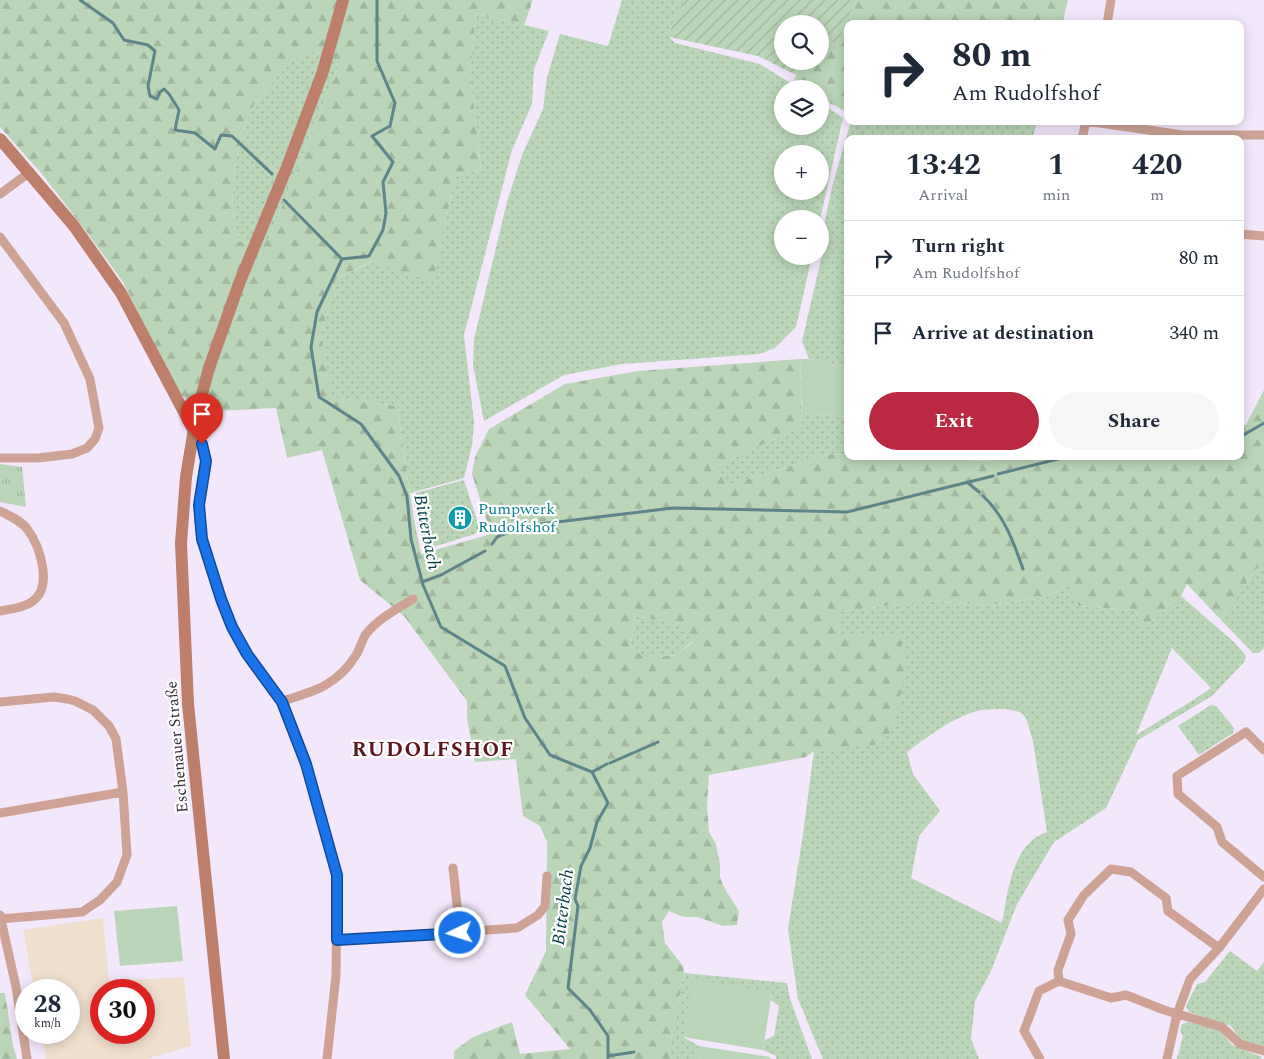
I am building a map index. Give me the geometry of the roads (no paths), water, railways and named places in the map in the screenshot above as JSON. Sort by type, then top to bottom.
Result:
[{"type":"main road","name":"Eschenauer Straße","points":[[224,1059],[188,704],[181,543],[186,477],[194,431],[209,368],[240,281],[287,167],[323,72],[343,0]]},
{"type":"main road","points":[[0,139],[74,226],[121,293],[194,431]]},
{"type":"street","points":[[1108,20],[1111,0]]},
{"type":"street","points":[[1114,125],[1183,135],[1264,135]]},
{"type":"street","points":[[0,194],[30,172]]},
{"type":"street","points":[[1244,234],[1264,236]]},
{"type":"street","points":[[0,236],[64,323],[90,379],[99,428],[95,439],[87,448],[72,454],[38,458],[0,458]]},
{"type":"street","points":[[194,431],[202,444],[206,461],[199,505],[199,522],[202,539],[221,599],[232,627],[247,654],[282,702],[310,775],[337,875],[336,975],[327,1059]]},
{"type":"street","points":[[0,512],[13,517],[28,530],[39,551],[44,577],[40,592],[34,601],[0,611]]},
{"type":"street","points":[[282,702],[326,687],[355,656],[366,635],[378,622],[412,599]]},
{"type":"street","points":[[0,702],[54,697],[75,700],[93,710],[109,726],[116,739],[123,792],[127,855],[117,882],[100,900],[82,912],[0,917],[16,987],[27,1059]]},
{"type":"street","points":[[1264,750],[1246,732],[1177,776],[1176,788],[1178,794],[1217,827],[1222,842],[1264,877]]},
{"type":"street","points":[[0,813],[123,792]]},
{"type":"street","points":[[453,868],[460,933]]},
{"type":"street","points":[[1059,981],[1058,970],[1071,934],[1068,920],[1084,894],[1111,870],[1131,872],[1166,898],[1168,911],[1219,948]]},
{"type":"street","points":[[337,940],[516,928],[538,915],[546,906],[546,876]]},
{"type":"street","points":[[1167,1059],[1177,1014],[1190,979],[1219,948],[1264,889]]},
{"type":"street","points":[[1040,1059],[1024,1031],[1039,991],[1059,981],[1111,998],[1126,995],[1177,1014],[1222,1027],[1240,1044],[1264,1051]]},
{"type":"waterway","points":[[80,0],[113,23],[124,40],[148,45],[155,51],[148,86],[150,96],[157,99],[160,92],[164,89],[169,94],[179,110],[175,130],[195,133],[215,149],[221,135],[232,136],[272,174]]},
{"type":"waterway","name":"Bitterbach","points":[[342,259],[369,256],[383,230],[386,213],[383,182],[393,162],[372,136],[390,126],[395,103],[377,61],[377,0]]},
{"type":"waterway","points":[[284,200],[342,259]]},
{"type":"waterway","name":"Bitterbach","points":[[342,259],[317,312],[311,347],[319,397],[361,424],[399,476],[407,496],[411,539],[423,585],[441,627],[505,666],[525,718],[550,755],[592,772],[608,803],[597,822],[590,848],[581,866],[575,899],[578,906],[568,988],[590,1010],[608,1036],[608,1059]]},
{"type":"waterway","points":[[1244,435],[1264,423]]},
{"type":"waterway","points":[[998,474],[1054,460]]},
{"type":"waterway","points":[[492,544],[497,537],[524,526],[673,508],[847,512],[993,476]]},
{"type":"waterway","points":[[967,482],[979,492]]},
{"type":"waterway","points":[[983,496],[1003,521],[1023,569]]},
{"type":"waterway","points":[[422,582],[441,575],[485,551]]},
{"type":"waterway","points":[[610,763],[658,742]]},
{"type":"waterway","points":[[592,772],[607,764]]},
{"type":"waterway","points":[[608,1056],[634,1052]]},
{"type":"place","name":"Pumpwerk Rudolfshof","points":[[460,518]]},
{"type":"district","name":"RUDOLFSHOF","points":[[433,750]]}]
